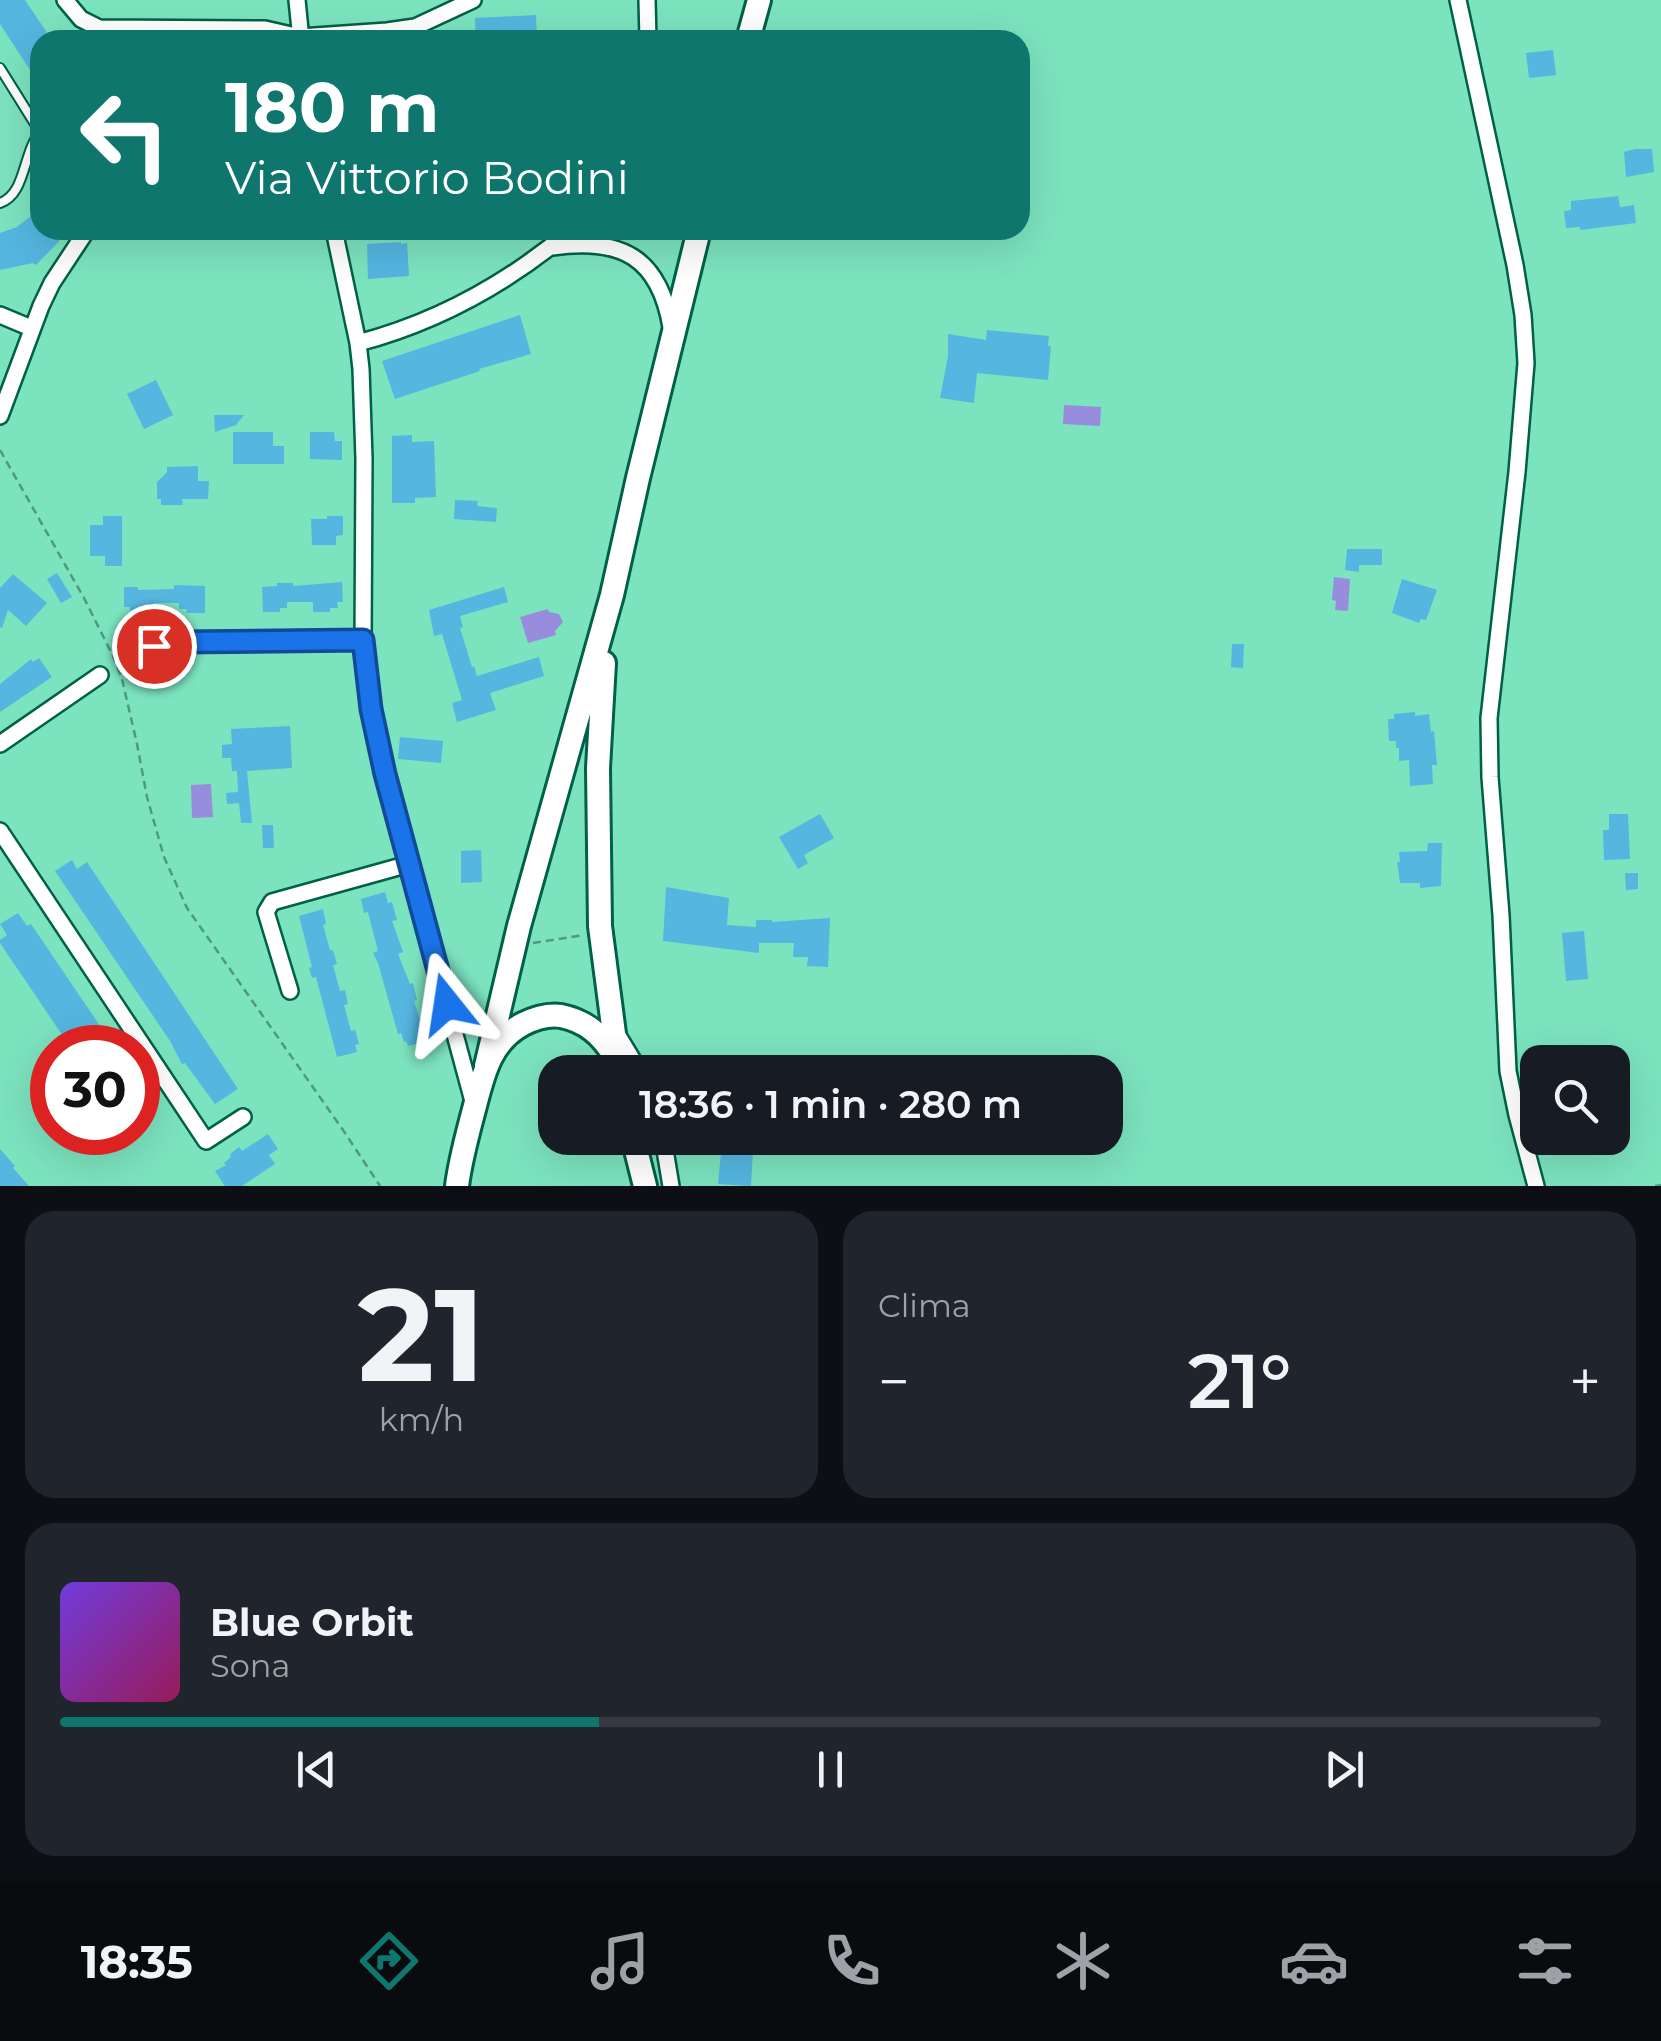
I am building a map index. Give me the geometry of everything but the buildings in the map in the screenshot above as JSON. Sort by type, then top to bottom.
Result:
[{"type":"main road","points":[[750,30],[758,0]]},
{"type":"main road","points":[[457,1186],[515,943],[612,595],[697,240]]},
{"type":"main road","points":[[612,595],[602,676],[598,856],[601,932],[612,1026],[621,1055]]},
{"type":"main road","points":[[486,1066],[503,1038],[518,1026],[553,1015],[579,1020],[598,1034],[615,1055]]},
{"type":"main road","points":[[637,1155],[645,1186]]},
{"type":"street","points":[[65,0],[80,19],[99,28],[270,30]]},
{"type":"street","points":[[293,30],[297,0]]},
{"type":"street","points":[[390,30],[415,28],[454,5],[473,0]]},
{"type":"street","points":[[647,0],[648,30]]},
{"type":"street","points":[[1458,0],[1515,265],[1526,363],[1488,755],[1502,915],[1508,1071],[1535,1178],[1545,1186]]},
{"type":"street","points":[[0,416],[52,283],[80,240]]},
{"type":"street","points":[[336,240],[361,369],[363,640],[371,709],[475,1108]]},
{"type":"street","points":[[358,343],[402,330],[491,289],[559,240]]},
{"type":"street","points":[[549,248],[596,245],[635,257],[660,286],[673,336]]},
{"type":"street","points":[[0,314],[32,328]]},
{"type":"street","points":[[140,650],[181,642],[363,640]]},
{"type":"street","points":[[0,744],[100,675]]},
{"type":"street","points":[[0,831],[206,1141],[243,1117]]},
{"type":"street","points":[[290,992],[266,912],[272,902],[409,864]]},
{"type":"street","points":[[666,1155],[671,1186]]},
{"type":"lane","points":[[0,68],[30,116]]},
{"type":"lane","points":[[0,204],[18,190],[30,149]]},
{"type":"path","points":[[0,450],[112,654],[122,679],[164,856],[188,908],[380,1186]]},
{"type":"path","points":[[515,943],[601,932]]},
{"type":"shaded area","points":[[1064,405],[1101,407],[1100,426],[1063,424]]},
{"type":"shaded area","points":[[1334,577],[1350,579],[1348,611],[1335,610]]},
{"type":"shaded area","points":[[548,609],[559,614],[563,622],[556,635],[528,643],[520,617]]},
{"type":"shaded area","points":[[211,784],[213,817],[192,818],[191,785]]},
{"type":"route","points":[[154,646],[181,642],[363,640],[371,709],[385,774],[447,1004]]}]
